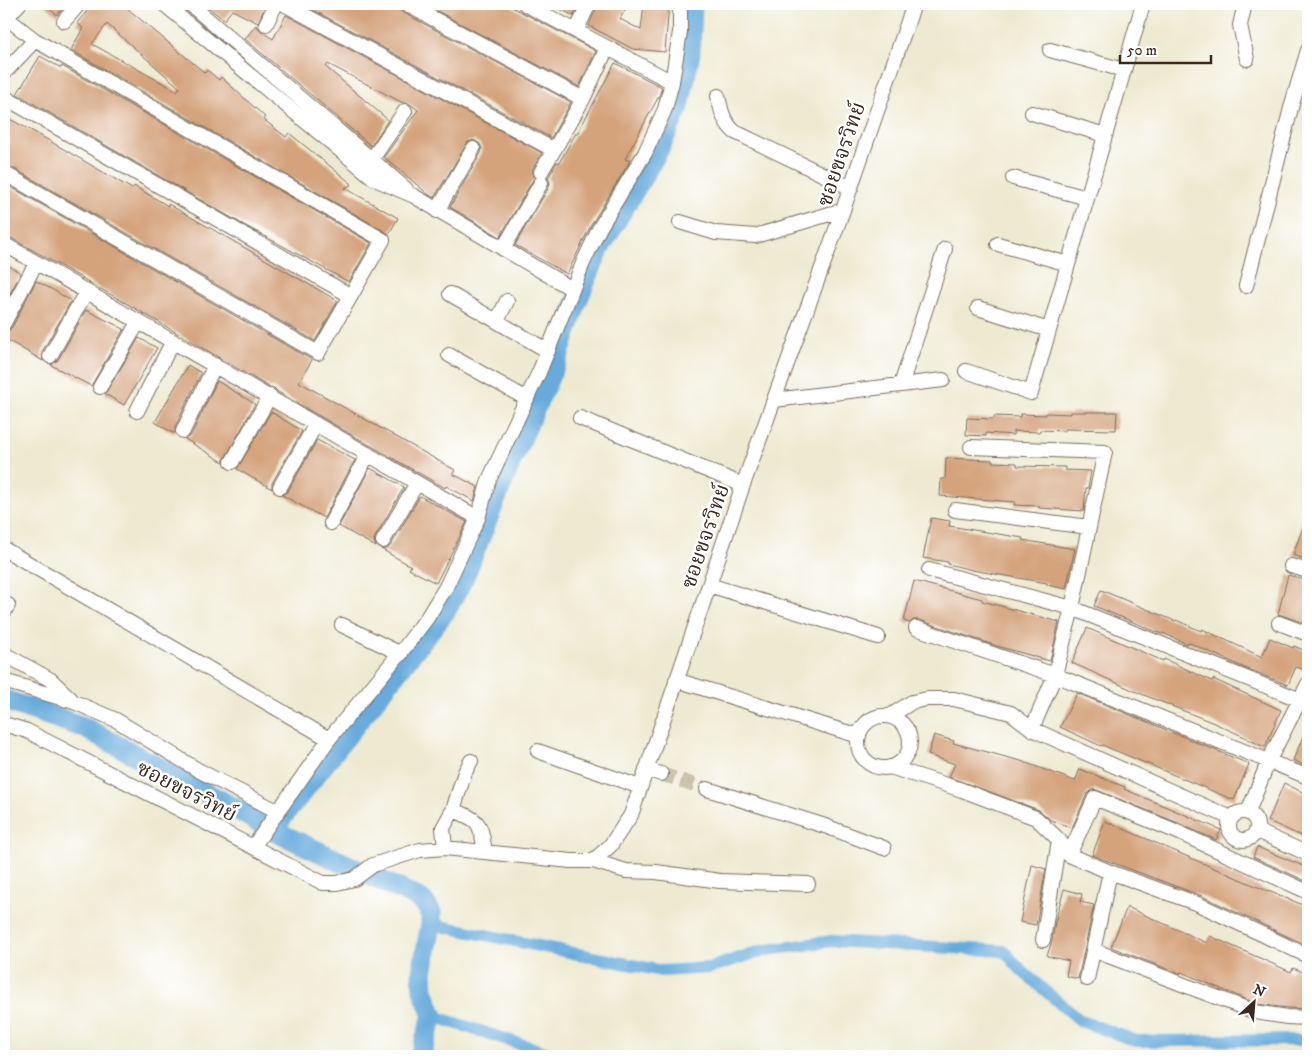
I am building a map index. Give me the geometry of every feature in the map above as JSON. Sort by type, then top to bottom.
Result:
[{"type":"street","points":[[4,173],[318,352],[383,240],[35,40],[5,17],[19,4]]},
{"type":"street","points":[[64,21],[79,4]]},
{"type":"street","points":[[164,4],[375,179],[414,196]]},
{"type":"street","points":[[190,4],[414,196],[572,289]]},
{"type":"street","points":[[266,24],[276,4]]},
{"type":"street","points":[[284,4],[554,150]]},
{"type":"street","points":[[406,4],[583,99]]},
{"type":"street","points":[[527,4],[672,82]]},
{"type":"street","points":[[576,31],[590,4]]},
{"type":"street","points":[[256,842],[329,739],[400,654],[427,618],[446,587],[478,518],[490,480],[548,351],[572,289],[599,229],[645,153],[665,109],[672,82],[680,32],[680,4]]},
{"type":"street","name":"ซอยขจรวิทย์","points":[[593,861],[610,846],[631,815],[743,485],[851,188],[914,4]]},
{"type":"street","points":[[966,371],[1031,393],[1143,4]]},
{"type":"street","points":[[1245,4],[1240,25],[1247,59]]},
{"type":"street","points":[[4,74],[35,40]]},
{"type":"street","points":[[503,250],[554,150],[583,99],[607,48]]},
{"type":"street","points":[[1050,50],[1124,70]]},
{"type":"street","points":[[1246,286],[1292,104],[1308,50]]},
{"type":"street","points":[[718,96],[725,120],[735,132],[851,188]]},
{"type":"street","points":[[4,98],[350,296]]},
{"type":"street","points":[[372,159],[405,111]]},
{"type":"street","points":[[1032,114],[1105,135]]},
{"type":"street","points":[[437,211],[473,149]]},
{"type":"street","points":[[1013,178],[1087,198]]},
{"type":"street","points":[[680,222],[716,233],[755,236],[843,210]]},
{"type":"street","points":[[4,244],[270,396],[478,518]]},
{"type":"street","points":[[998,244],[1068,264]]},
{"type":"street","points":[[901,385],[945,248]]},
{"type":"street","points":[[4,323],[36,263]]},
{"type":"street","points":[[50,356],[86,292]]},
{"type":"street","points":[[450,294],[548,351]]},
{"type":"street","points":[[497,321],[507,301]]},
{"type":"street","points":[[978,308],[1049,330]]},
{"type":"street","points":[[100,387],[139,321]]},
{"type":"street","points":[[138,411],[173,342]]},
{"type":"street","points":[[449,355],[527,399]]},
{"type":"street","points":[[183,431],[215,366]]},
{"type":"street","points":[[774,400],[943,380]]},
{"type":"street","points":[[232,462],[270,396]]},
{"type":"street","points":[[580,418],[743,485]]},
{"type":"street","points":[[280,486],[316,424]]},
{"type":"street","points":[[971,448],[1105,452],[1072,608],[1055,675],[1032,728]]},
{"type":"street","points":[[331,523],[368,454]]},
{"type":"street","points":[[383,541],[417,483]]},
{"type":"street","points":[[955,510],[1089,527]]},
{"type":"street","points":[[4,549],[329,739]]},
{"type":"street","points":[[1291,566],[1308,571]]},
{"type":"street","points":[[929,570],[1072,608],[1305,701]]},
{"type":"street","points":[[709,585],[878,637]]},
{"type":"street","points":[[1279,623],[1308,634]]},
{"type":"street","points":[[342,625],[400,654]]},
{"type":"street","points":[[916,628],[1055,675],[1308,777]]},
{"type":"street","points":[[4,654],[51,680],[74,702]]},
{"type":"street","points":[[676,680],[859,736]]},
{"type":"street","points":[[4,681],[74,702],[116,720],[198,770],[277,811]]},
{"type":"street","points":[[1248,812],[1269,760],[1305,701],[1308,684]]},
{"type":"street","points":[[890,716],[912,702],[927,699],[954,699],[1011,712],[1032,728],[1231,818]]},
{"type":"street","points":[[890,767],[898,764],[904,758],[909,750],[910,741],[904,725],[890,716],[882,716],[867,722],[859,736],[860,752],[872,765],[890,767],[1028,815],[1040,821],[1059,840],[1069,855],[1198,904],[1308,956]]},
{"type":"street","name":"ซอยขจรวิทย์","points":[[4,724],[27,731],[256,842],[323,883],[338,883],[354,879],[373,865],[420,850],[445,848]]},
{"type":"street","points":[[538,751],[640,787]]},
{"type":"street","points":[[471,761],[465,772],[453,810],[444,828],[445,848],[571,861],[593,861],[626,871],[671,874],[720,881],[808,884]]},
{"type":"street","points":[[646,769],[661,774]]},
{"type":"street","points":[[707,789],[825,826],[884,848]]},
{"type":"street","points":[[1069,855],[1095,798],[1308,892]]},
{"type":"street","points":[[453,810],[475,820],[480,825],[485,852]]},
{"type":"street","points":[[1238,812],[1248,812],[1257,822],[1257,831],[1251,838],[1246,840],[1237,838],[1229,828],[1231,818],[1238,812]]},
{"type":"street","points":[[1257,831],[1308,854]]},
{"type":"street","points":[[1043,940],[1059,840]]},
{"type":"street","points":[[1087,979],[1110,872]]},
{"type":"street","points":[[1093,950],[1255,1012],[1308,1018]]},
{"type":"building","points":[[43,4],[67,4],[57,15]]},
{"type":"building","points":[[93,4],[122,4],[205,73],[207,70],[219,80],[221,77],[265,117],[263,119],[286,137],[289,133],[352,184],[345,188],[398,218],[389,234],[71,50],[83,28],[77,23]],"holes":[[[107,24],[180,88],[177,91],[92,44]]]},
{"type":"building","points":[[204,4],[266,4],[258,23],[232,10],[224,20]]},
{"type":"building","points":[[302,4],[397,4],[402,12],[571,102],[551,138]]},
{"type":"building","points":[[424,4],[506,4],[596,51],[579,87]]},
{"type":"building","points":[[550,4],[579,4],[574,16]]},
{"type":"building","points":[[598,4],[628,4],[620,19],[641,30],[644,4],[669,4],[665,52],[633,49],[589,26]]},
{"type":"building","points":[[286,15],[542,153],[533,168],[534,178],[500,237],[450,207],[481,153],[480,144],[474,140],[468,142],[434,198],[384,157],[418,110],[410,104],[403,103],[328,64],[326,67],[388,120],[371,146],[245,39],[256,25],[262,32],[273,39]]},
{"type":"building","points":[[40,56],[61,68],[62,66],[371,243],[349,282],[244,225],[17,94]]},
{"type":"building","points":[[615,63],[662,87],[625,159],[630,161],[591,225],[567,274],[515,245],[549,187],[550,182],[548,178],[577,134]]},
{"type":"building","points":[[4,116],[132,189],[134,186],[168,206],[168,204],[338,301],[315,341],[4,164]]},
{"type":"building","points":[[4,183],[312,360],[299,382],[455,470],[453,474],[478,487],[474,501],[446,486],[445,488],[274,388],[269,387],[4,235]]},
{"type":"building","points":[[4,263],[21,273],[4,305]]},
{"type":"building","points":[[36,281],[71,301],[42,352],[43,361],[4,338],[4,332],[12,327]]},
{"type":"building","points":[[86,310],[124,329],[91,386],[51,365],[58,360]]},
{"type":"building","points":[[139,338],[157,348],[124,405],[105,394]]},
{"type":"building","points":[[188,365],[201,373],[175,427],[175,433],[173,433],[155,422]]},
{"type":"building","points":[[217,381],[255,404],[223,462],[185,439],[191,435]]},
{"type":"building","points":[[271,412],[302,431],[272,483],[272,489],[237,469]]},
{"type":"building","points":[[1071,412],[1117,412],[1116,430],[1065,429],[1065,431],[1040,430],[1040,432],[1013,431],[1013,435],[986,433],[986,436],[966,435],[967,418],[994,419],[994,416],[1020,417],[1021,414],[1071,414]]},
{"type":"building","points":[[317,440],[355,460],[324,518],[282,495],[288,491]]},
{"type":"building","points":[[946,458],[992,460],[992,462],[1017,463],[1017,466],[1065,467],[1065,470],[1091,471],[1088,488],[1086,488],[1084,511],[1014,505],[1015,502],[940,496],[941,479],[945,479]]},
{"type":"building","points":[[370,468],[404,487],[375,537],[376,547],[339,526]]},
{"type":"building","points":[[420,496],[467,522],[436,583],[409,569],[411,566],[381,549],[387,549],[391,545]]},
{"type":"building","points":[[931,518],[950,521],[949,526],[1075,549],[1066,589],[1047,585],[1047,583],[972,570],[948,564],[948,562],[923,558]]},
{"type":"building","points":[[1306,518],[1308,519],[1308,560],[1293,555]]},
{"type":"building","points":[[1288,575],[1308,581],[1308,624],[1278,614]]},
{"type":"building","points":[[914,581],[1059,622],[1050,661],[997,646],[919,620],[909,623],[904,621]]},
{"type":"building","points":[[1101,590],[1175,621],[1201,631],[1202,629],[1262,657],[1270,638],[1293,648],[1294,646],[1308,652],[1308,663],[1305,670],[1296,667],[1288,685],[1188,642],[1187,644],[1094,606]]},
{"type":"building","points":[[1087,628],[1163,661],[1164,659],[1212,681],[1213,679],[1281,710],[1265,747],[1214,723],[1139,693],[1072,663]]},
{"type":"building","points":[[1077,693],[1249,764],[1234,800],[1101,746],[1060,727]]},
{"type":"building","points":[[1308,725],[1308,767],[1293,760]]},
{"type":"building","points":[[934,735],[954,741],[953,743],[1021,761],[1075,781],[1080,769],[1221,830],[1216,840],[1094,789],[1087,794],[1072,828],[1051,820],[1039,810],[949,777],[955,764],[928,755]]},
{"type":"building","points":[[1284,783],[1308,795],[1308,839],[1268,821]]},
{"type":"building","points":[[1105,821],[1308,907],[1308,946],[1202,896],[1092,855]]},
{"type":"building","points":[[1257,847],[1308,868],[1308,882],[1253,857]]},
{"type":"building","points":[[1032,865],[1046,869],[1036,925],[1020,922]]},
{"type":"building","points":[[1064,889],[1082,894],[1080,902],[1094,905],[1078,979],[1066,976],[1069,961],[1047,956]]},
{"type":"building","points":[[1127,907],[1207,943],[1210,936],[1291,972],[1293,968],[1308,974],[1308,1009],[1257,1004],[1181,972],[1180,974],[1111,947]]},
{"type":"waterway","points":[[272,830],[446,610],[463,579],[512,459],[556,362],[577,301],[599,249],[659,149],[679,106],[690,53],[692,4]]},
{"type":"waterway","points":[[4,700],[83,727],[272,830],[424,902],[431,913],[431,924],[422,973],[423,990],[433,1016],[420,1056]]},
{"type":"waterway","points":[[431,924],[662,971],[709,968],[761,951],[832,941],[1004,951],[1023,972],[1081,1021],[1136,1041],[1308,1040]]},
{"type":"waterway","points":[[433,1016],[558,1056]]},
{"type":"tunnel","points":[[661,774],[707,789]]}]
